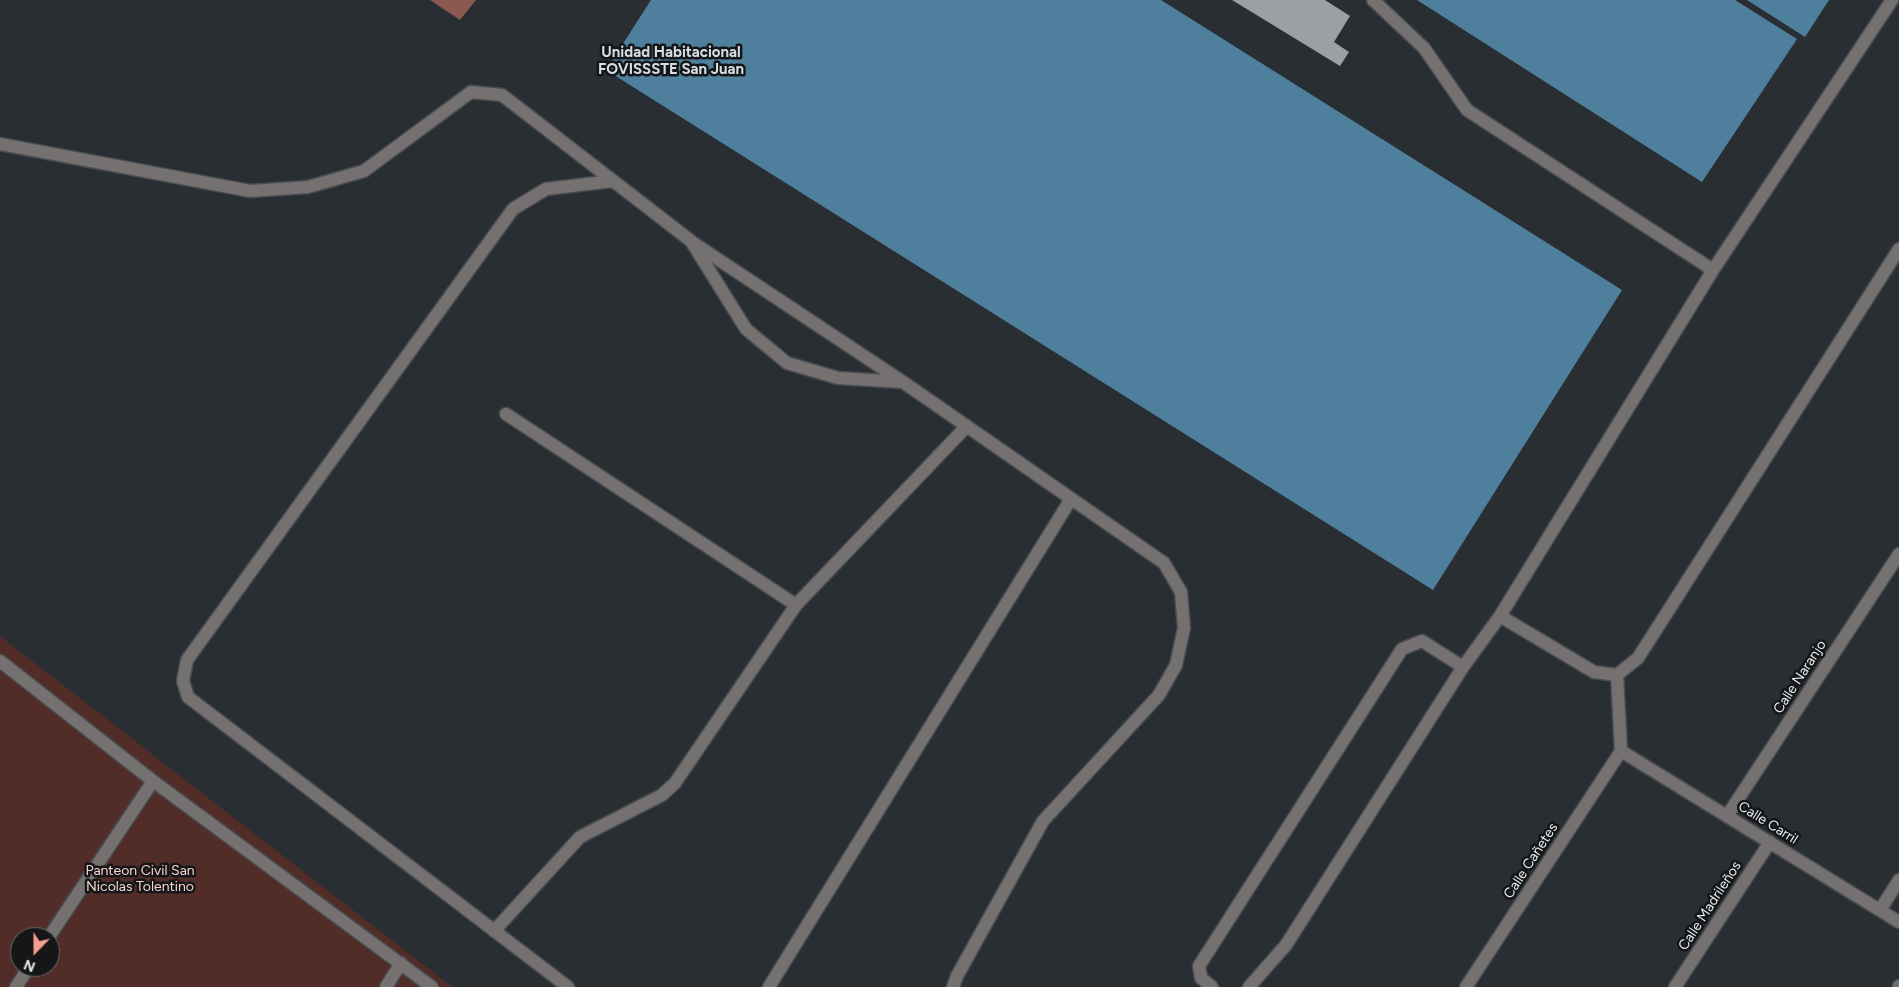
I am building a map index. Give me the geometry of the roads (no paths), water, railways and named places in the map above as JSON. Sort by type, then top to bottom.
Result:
[{"type":"street","points":[[1373,0],[1424,48],[1467,110],[1713,270]]},
{"type":"street","points":[[1249,987],[1286,944],[1463,667],[1500,616],[1713,270],[1892,0]]},
{"type":"street","points":[[0,144],[250,191],[308,186],[364,172],[471,92],[502,95],[691,241],[903,382],[1164,564],[1181,592],[1184,628],[1176,665],[1159,695],[1043,821],[957,976],[953,987]]},
{"type":"street","points":[[568,987],[188,697],[183,681],[187,660],[513,209],[546,189],[613,182]]},
{"type":"street","points":[[691,241],[746,329],[787,363],[838,378],[903,382]]},
{"type":"street","points":[[1500,616],[1594,672],[1617,675],[1638,658],[1899,249]]},
{"type":"street","points":[[506,414],[796,605]]},
{"type":"street","points":[[494,930],[580,837],[662,795],[675,783],[796,605],[966,427]]},
{"type":"street","points":[[769,987],[1071,499]]},
{"type":"street","name":"Calle Naranjo","points":[[1727,816],[1899,554]]},
{"type":"street","points":[[1212,987],[1201,978],[1199,966],[1402,649],[1422,641],[1463,667]]},
{"type":"street","points":[[0,661],[153,781],[432,987]]},
{"type":"street","points":[[1617,675],[1621,751]]},
{"type":"street","name":"Calle Carril","points":[[1621,751],[1899,922]]},
{"type":"street","name":"Calle Cañetes","points":[[1466,987],[1621,751]]},
{"type":"street","points":[[56,927],[153,781]]},
{"type":"street","name":"Calle Madrileños","points":[[1675,987],[1770,842]]},
{"type":"street","points":[[1880,910],[1899,880]]},
{"type":"street","points":[[386,987],[401,963]]},
{"type":"water","points":[[651,0],[1161,0],[1622,290],[1433,590],[606,70]]},
{"type":"water","points":[[1417,0],[1735,0],[1797,39],[1702,182]]},
{"type":"water","points":[[1747,0],[1829,0],[1805,37]]},
{"type":"district","name":"Unidad Habitacional FOVISSSTE San Juan","points":[[671,62]]},
{"type":"park label","name":"Panteon Civil San Nicolas Tolentino","points":[[140,880]]}]
